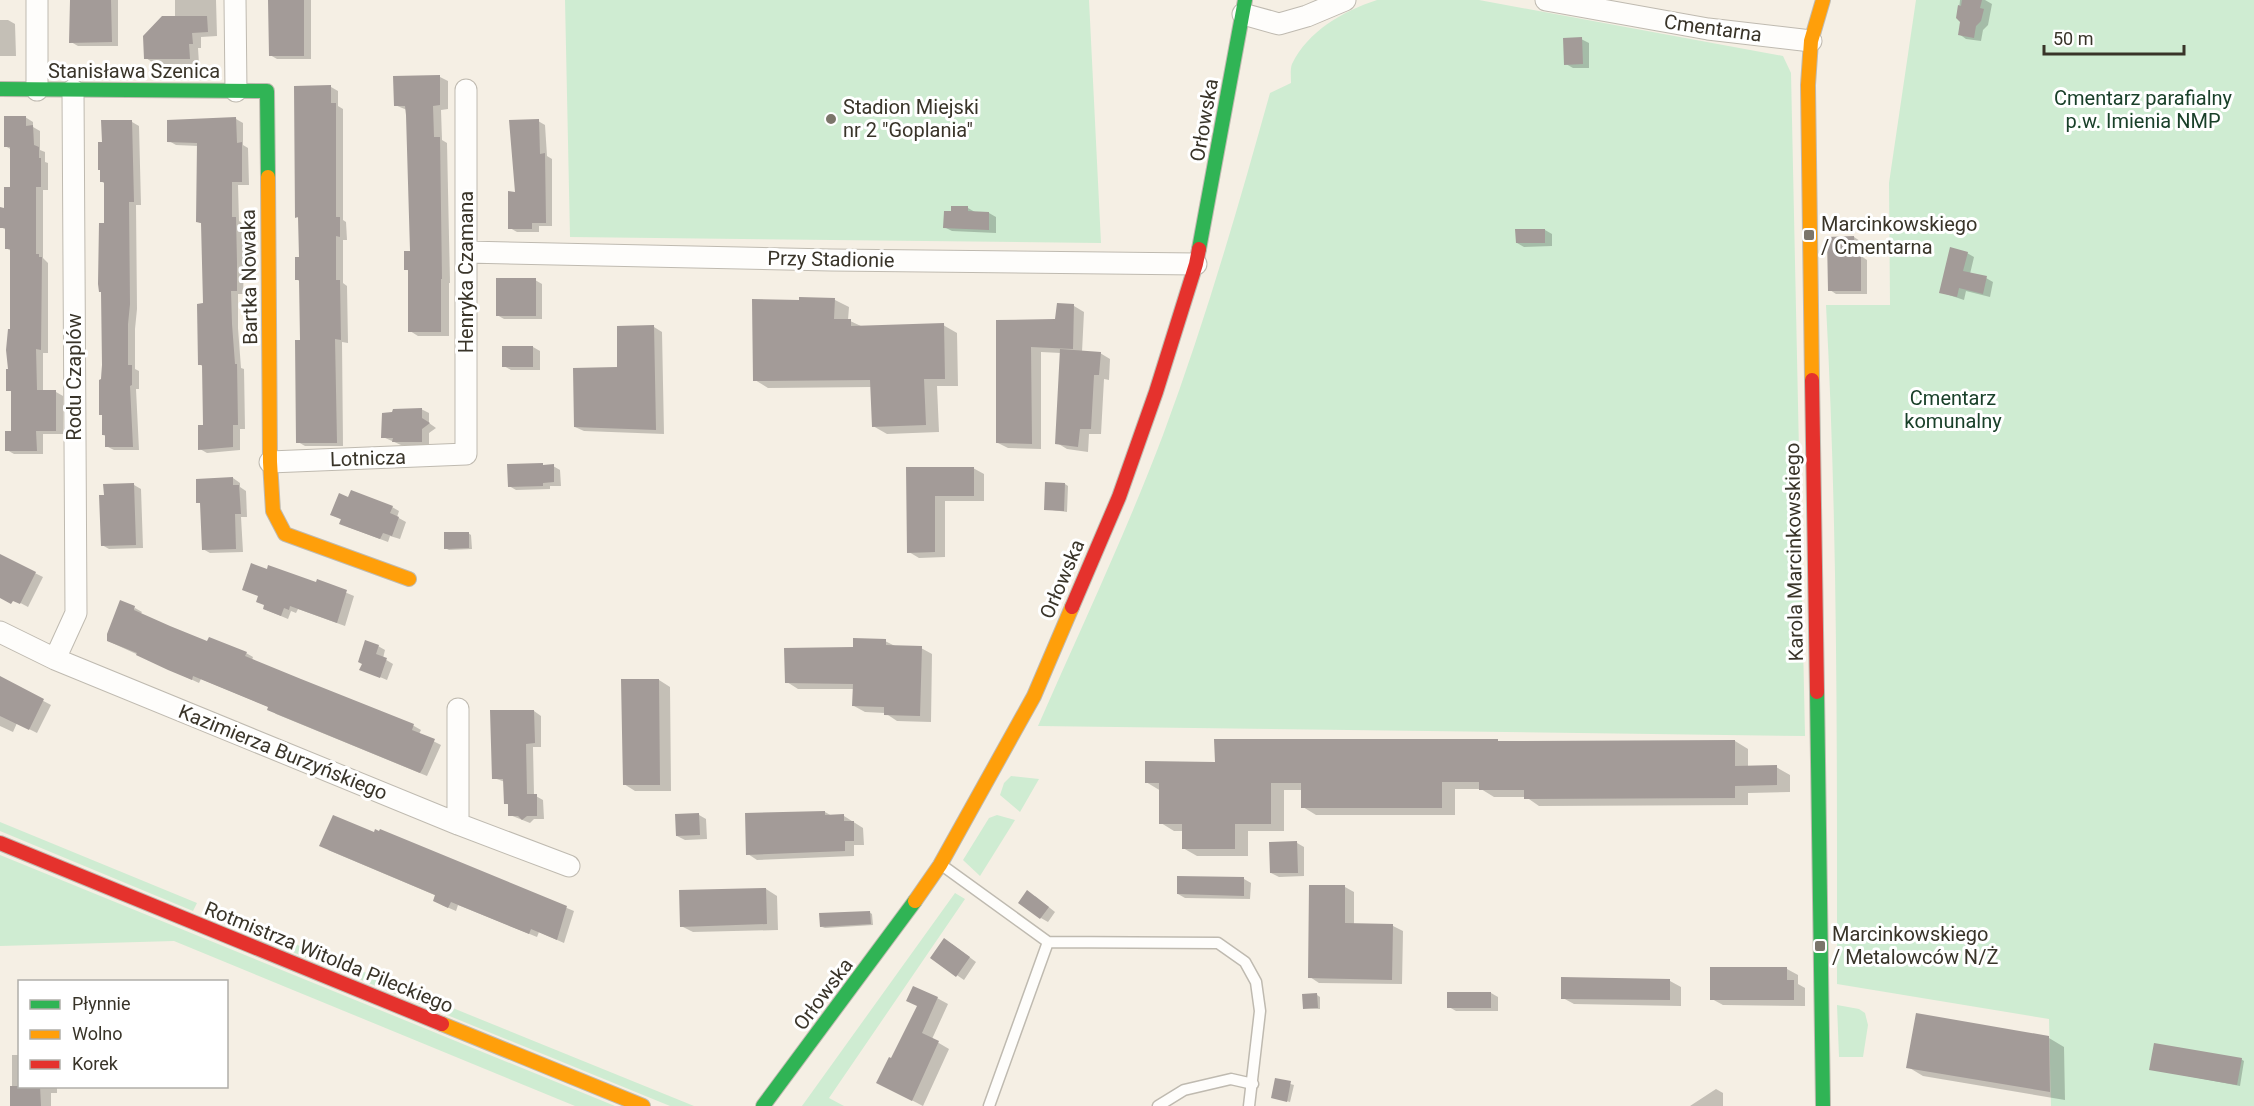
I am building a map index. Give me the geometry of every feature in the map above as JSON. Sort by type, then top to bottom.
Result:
[{"type":"street","points":[[37,0],[37,90]]},
{"type":"street","points":[[235,0],[236,91]]},
{"type":"street","points":[[1244,7],[1279,24],[1307,16],[1345,0]]},
{"type":"street","name":"Cmentarna","points":[[1545,0],[1708,29],[1811,41]]},
{"type":"street","name":"Karola Marcinkowskiego","points":[[1823,0],[1811,41],[1808,85],[1823,1106]]},
{"type":"street","name":"Orłowska","points":[[763,1106],[909,910],[940,864],[1034,696],[1119,497],[1156,392],[1196,264],[1244,7]]},
{"type":"street","name":"Stanisława Szenica","points":[[0,89],[267,91]]},
{"type":"street","name":"Rodu Czaplów","points":[[55,659],[76,614],[73,90]]},
{"type":"street","name":"Henryka Czamana","points":[[466,90],[466,454]]},
{"type":"street","name":"Bartka Nowaka","points":[[267,91],[270,462],[273,511],[285,534],[409,579]]},
{"type":"street","name":"Przy Stadionie","points":[[466,252],[831,260],[1196,264]]},
{"type":"street","name":"Lotnicza","points":[[270,462],[466,454]]},
{"type":"street","name":"Kazimierza Burzyńskiego","points":[[0,632],[55,659],[458,824],[569,866]]},
{"type":"street","points":[[458,709],[458,824]]},
{"type":"street","name":"Rotmistrza Witolda Pileckiego","points":[[0,843],[643,1106]]},
{"type":"lane","points":[[940,864],[1048,942],[1218,943],[1245,962],[1256,982],[1260,1011],[1249,1106]]},
{"type":"lane","points":[[989,1106],[1048,942]]},
{"type":"lane","points":[[1158,1106],[1184,1090],[1231,1079],[1253,1084]]},
{"type":"green space","name":"Stadion Miejski nr 2 \"Goplania\"","points":[[565,0],[1089,0],[1101,243],[570,237]]},
{"type":"green space","points":[[1377,0],[1479,0],[1783,56],[1791,73],[1805,736],[1038,726],[1118,545],[1163,435],[1220,265],[1270,93],[1291,83],[1292,64],[1299,52],[1317,32],[1339,16]]},
{"type":"green space","points":[[1916,0],[2254,0],[2254,1106],[2051,1106],[2049,1019],[1837,984],[1835,560],[1826,305],[1890,305],[1889,183]]},
{"type":"green space","points":[[1011,776],[1039,779],[1020,812],[1000,795],[1004,783]]},
{"type":"green space","points":[[997,815],[1015,820],[980,876],[963,860],[989,818]]},
{"type":"green space","points":[[0,822],[197,903],[193,911],[0,831]]},
{"type":"green space","points":[[0,855],[615,1106],[575,1106],[174,941],[0,946]]},
{"type":"green space","points":[[955,893],[965,899],[829,1098],[844,1106],[802,1106]]},
{"type":"green space","points":[[209,909],[694,1106],[670,1106],[207,917]]},
{"type":"green space","points":[[1837,1005],[1859,1009],[1865,1013],[1868,1025],[1863,1057],[1839,1057]]},
{"type":"building","points":[[70,0],[111,0],[112,42],[69,43]]},
{"type":"building","points":[[268,0],[304,0],[304,56],[269,56]]},
{"type":"building","points":[[1962,0],[1982,0],[1980,8],[1984,9],[1981,21],[1976,26],[1974,38],[1958,35],[1960,22],[1956,18],[1958,5],[1961,6]]},
{"type":"building","points":[[162,16],[207,16],[208,32],[192,33],[193,44],[189,44],[190,59],[144,59],[143,36]]},
{"type":"building","points":[[1582,37],[1583,64],[1564,65],[1563,38]]},
{"type":"building","points":[[440,75],[440,105],[433,106],[434,137],[440,137],[441,332],[408,332],[408,270],[404,270],[404,251],[410,251],[406,115],[405,106],[394,106],[393,76]]},
{"type":"building","points":[[331,85],[331,103],[336,103],[336,217],[340,217],[340,237],[336,236],[336,280],[340,280],[341,340],[335,339],[337,443],[296,443],[295,340],[300,340],[299,280],[295,280],[295,257],[299,257],[298,217],[295,218],[294,86]]},
{"type":"building","points":[[4,116],[26,116],[26,126],[33,125],[34,145],[39,147],[39,158],[41,158],[41,187],[36,187],[36,254],[42,257],[41,350],[36,349],[37,390],[56,390],[56,431],[36,431],[37,451],[5,451],[5,431],[11,431],[11,391],[6,391],[6,369],[8,369],[6,350],[8,329],[10,329],[10,249],[5,249],[5,228],[0,228],[0,207],[4,208],[4,187],[10,187],[10,147],[4,147]]},
{"type":"building","points":[[236,117],[237,143],[242,142],[242,182],[232,182],[232,217],[236,217],[237,291],[231,291],[235,364],[237,364],[238,425],[233,425],[233,447],[198,450],[198,425],[203,425],[202,365],[198,365],[197,304],[203,303],[201,223],[196,222],[197,143],[167,142],[167,120]]},
{"type":"building","points":[[539,119],[540,154],[545,153],[546,223],[532,223],[532,229],[508,229],[508,191],[515,192],[509,120]]},
{"type":"building","points":[[101,120],[132,120],[134,202],[129,202],[128,365],[132,365],[132,385],[130,386],[133,447],[105,447],[105,435],[102,435],[102,415],[99,415],[99,380],[102,365],[101,292],[99,292],[98,284],[99,223],[104,223],[104,182],[100,182],[100,170],[98,170],[98,142],[102,142]]},
{"type":"building","points":[[951,206],[968,206],[968,211],[989,212],[989,230],[943,228],[944,211],[951,211]]},
{"type":"building","points":[[1515,229],[1545,229],[1545,243],[1516,243]]},
{"type":"building","points":[[1854,236],[1855,255],[1861,255],[1861,291],[1828,291],[1827,237]]},
{"type":"building","points":[[1950,247],[1968,252],[1963,271],[1987,276],[1983,294],[1959,288],[1957,297],[1939,293]]},
{"type":"building","points":[[496,278],[536,278],[536,316],[496,316]]},
{"type":"building","points":[[799,297],[835,298],[834,319],[851,319],[851,326],[944,323],[945,379],[924,379],[926,425],[872,427],[870,380],[753,381],[752,299],[799,300]]},
{"type":"building","points":[[1057,303],[1074,304],[1073,349],[1031,347],[1032,444],[996,443],[996,320],[1055,319]]},
{"type":"building","points":[[654,325],[656,430],[574,427],[573,368],[617,367],[617,326]]},
{"type":"building","points":[[502,346],[533,346],[533,367],[502,367]]},
{"type":"building","points":[[1060,349],[1101,352],[1099,375],[1094,375],[1091,429],[1080,429],[1078,447],[1055,444]]},
{"type":"building","points":[[422,408],[422,418],[430,423],[422,429],[422,442],[392,442],[393,438],[381,438],[382,413],[392,412],[393,409]]},
{"type":"building","points":[[543,463],[543,465],[554,464],[554,482],[543,483],[543,486],[508,487],[507,464]]},
{"type":"building","points":[[906,467],[974,467],[974,496],[935,496],[935,552],[907,553]]},
{"type":"building","points":[[233,477],[233,485],[239,485],[241,514],[235,514],[236,549],[202,550],[200,503],[196,503],[196,479]]},
{"type":"building","points":[[1045,482],[1065,483],[1064,511],[1044,510]]},
{"type":"building","points":[[134,483],[136,545],[101,546],[99,495],[104,495],[103,484]]},
{"type":"building","points":[[351,490],[393,506],[390,513],[399,517],[392,536],[383,533],[380,539],[339,524],[341,519],[330,515],[339,493],[348,497]]},
{"type":"building","points":[[444,532],[469,532],[469,548],[444,549]]},
{"type":"building","points":[[0,554],[36,572],[20,604],[13,601],[11,604],[0,598]]},
{"type":"building","points":[[251,563],[267,569],[268,565],[347,590],[337,623],[290,606],[289,610],[284,608],[281,616],[263,609],[264,605],[256,602],[258,596],[242,590]]},
{"type":"building","points":[[120,600],[135,606],[134,610],[170,626],[207,641],[209,637],[247,652],[245,656],[414,724],[412,730],[435,739],[423,768],[420,773],[267,710],[268,707],[193,676],[192,680],[168,670],[136,655],[137,653],[107,641],[107,634]]},
{"type":"building","points":[[853,638],[886,639],[886,645],[922,646],[920,716],[884,715],[884,707],[852,706],[853,684],[785,683],[784,648],[853,647]]},
{"type":"building","points":[[365,640],[379,645],[376,654],[387,658],[380,678],[359,670],[362,664],[358,662]]},
{"type":"building","points":[[0,676],[44,699],[29,730],[0,716]]},
{"type":"building","points":[[621,679],[659,679],[660,785],[623,785]]},
{"type":"building","points":[[490,710],[534,710],[535,743],[526,744],[527,794],[537,794],[537,816],[527,816],[522,820],[518,816],[508,816],[508,804],[504,804],[503,779],[492,779]]},
{"type":"building","points":[[1214,739],[1735,740],[1735,766],[1777,765],[1777,785],[1735,786],[1735,798],[1524,799],[1524,790],[1479,790],[1479,782],[1442,782],[1442,808],[1301,808],[1301,783],[1271,783],[1271,824],[1235,824],[1235,849],[1182,849],[1182,824],[1159,824],[1159,783],[1145,783],[1145,761],[1215,762]]},
{"type":"building","points":[[825,811],[825,815],[844,814],[844,821],[854,821],[854,841],[845,841],[845,851],[746,855],[745,813]]},
{"type":"building","points":[[699,813],[700,835],[676,836],[675,814]]},
{"type":"building","points":[[333,815],[374,832],[375,829],[379,831],[380,829],[567,906],[557,940],[531,929],[529,934],[451,902],[448,908],[433,901],[435,895],[319,846]]},
{"type":"building","points":[[1297,841],[1298,873],[1270,873],[1269,842]]},
{"type":"building","points":[[1177,876],[1244,877],[1244,896],[1177,894]]},
{"type":"building","points":[[1309,885],[1345,885],[1345,923],[1393,924],[1392,980],[1308,978]]},
{"type":"building","points":[[766,888],[767,924],[680,927],[679,890]]},
{"type":"building","points":[[1027,890],[1049,907],[1040,919],[1018,903]]},
{"type":"building","points":[[870,911],[871,924],[820,927],[819,913]]},
{"type":"building","points":[[944,938],[970,957],[956,977],[930,958]]},
{"type":"building","points":[[1710,967],[1787,967],[1787,980],[1794,980],[1794,1000],[1710,1000]]},
{"type":"building","points":[[1561,977],[1670,979],[1670,1000],[1561,999]]},
{"type":"building","points":[[913,986],[938,997],[922,1033],[939,1041],[912,1101],[876,1083],[917,1006],[906,1001]]},
{"type":"building","points":[[1447,992],[1491,992],[1491,1008],[1447,1008]]},
{"type":"building","points":[[1317,993],[1318,1008],[1303,1009],[1302,994]]},
{"type":"building","points":[[1916,1013],[2049,1036],[2050,1092],[1906,1068]]},
{"type":"building","points":[[2154,1043],[2242,1058],[2237,1085],[2149,1070]]},
{"type":"building","points":[[1275,1078],[1291,1081],[1287,1102],[1271,1098]]},
{"type":"building","points":[[10,1086],[40,1088],[41,1106],[10,1106]]},
{"type":"traffic: fast","points":[[1199,249],[1245,0]]},
{"type":"traffic: fast","points":[[0,89],[267,91],[268,177]]},
{"type":"traffic: fast","points":[[1817,692],[1823,1106]]},
{"type":"traffic: fast","points":[[763,1106],[915,901]]},
{"type":"traffic: slow","points":[[1812,380],[1808,85],[1811,41],[1823,0]]},
{"type":"traffic: slow","points":[[268,177],[270,462],[273,511],[285,534],[409,579]]},
{"type":"traffic: slow","points":[[915,901],[940,865],[1034,696],[1072,607]]},
{"type":"traffic: slow","points":[[442,1024],[643,1106]]},
{"type":"traffic: jam","points":[[1072,607],[1119,497],[1156,392],[1199,249]]},
{"type":"traffic: jam","points":[[1812,380],[1817,692]]},
{"type":"traffic: jam","points":[[0,843],[442,1024]]},
{"type":"place","name":"Stadion Miejski nr 2 \"Goplania\"","points":[[831,119]]},
{"type":"place","name":"Marcinkowskiego / Cmentarna","points":[[1809,235]]},
{"type":"place","name":"Marcinkowskiego / Metalowców N/Ż","points":[[1820,946]]},
{"type":"park label","name":"Cmentarz parafialny p.w. Imienia NMP","points":[[2143,110]]},
{"type":"park label","name":"Cmentarz komunalny","points":[[1953,410]]}]
